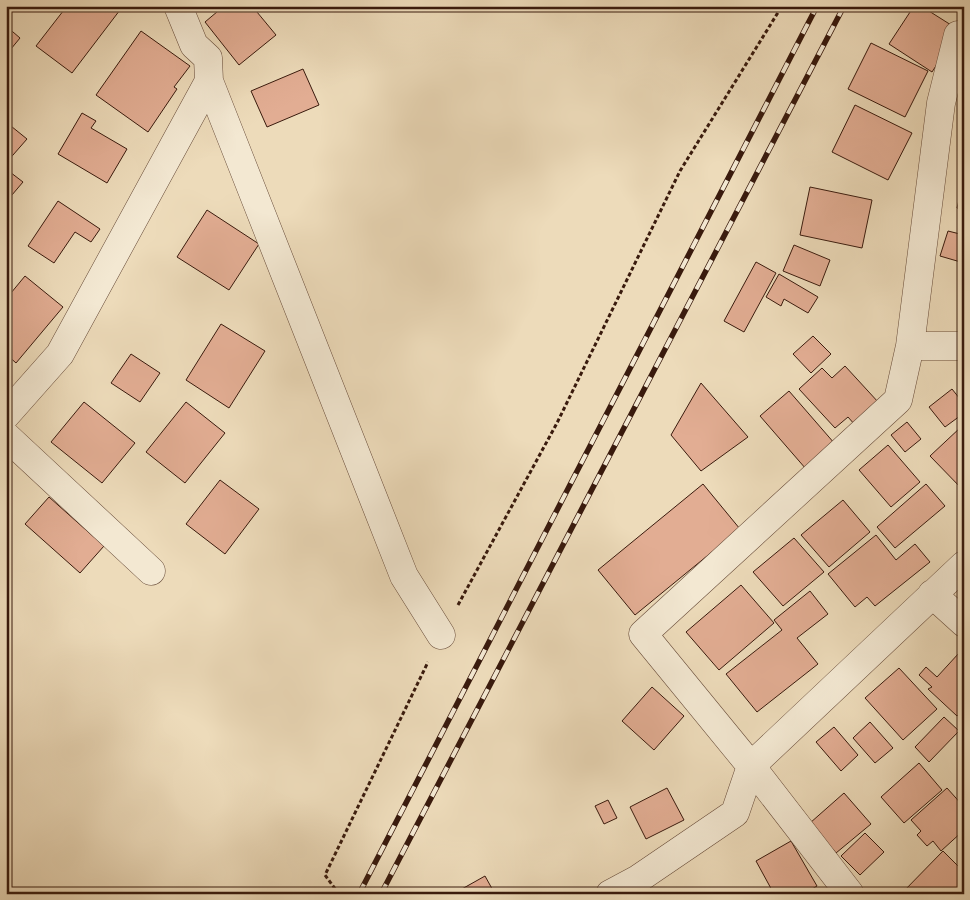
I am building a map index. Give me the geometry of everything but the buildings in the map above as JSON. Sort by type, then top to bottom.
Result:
[{"type":"street","points":[[186,11],[194,45],[208,58],[209,81],[404,576],[441,635]]},
{"type":"street","points":[[845,892],[751,766],[643,634],[898,400],[910,346],[941,102],[958,35]]},
{"type":"street","points":[[6,415],[60,354],[209,81]]},
{"type":"street","points":[[910,346],[964,346]]},
{"type":"street","points":[[6,436],[151,571]]},
{"type":"street","points":[[610,894],[638,878],[734,813],[751,766],[964,565]]},
{"type":"street","points":[[932,594],[964,623]]},
{"type":"path","points":[[340,894],[325,875],[441,635],[557,423],[680,171],[782,6]]},
{"type":"railway","points":[[359,894],[817,6]]},
{"type":"railway","points":[[381,894],[844,6]]}]
